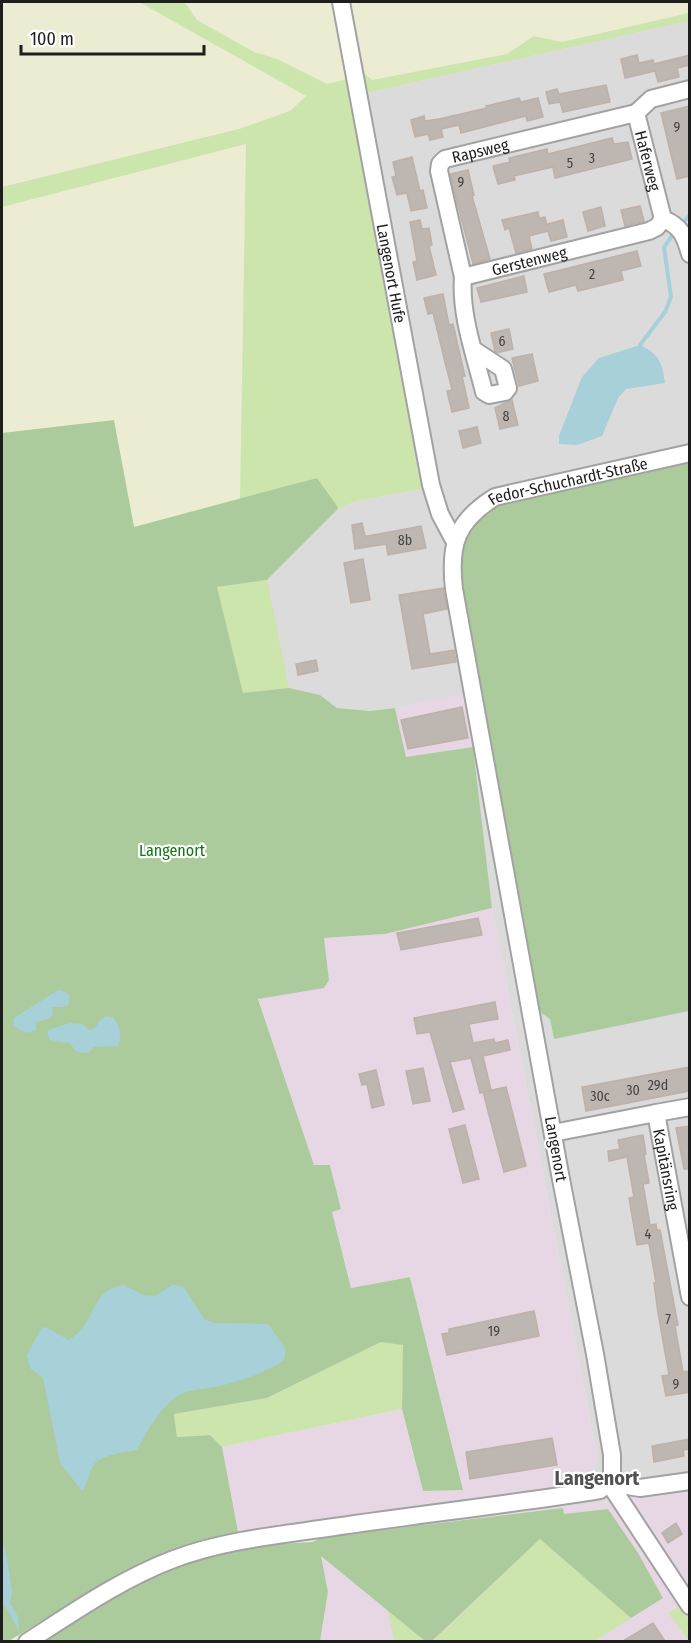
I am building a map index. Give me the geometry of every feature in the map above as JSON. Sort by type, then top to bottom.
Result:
[{"type":"street","name":"Langenort Hufe","points":[[341,2],[431,485],[440,514],[457,537]]},
{"type":"street","name":"Haferweg","points":[[663,219],[636,113],[651,99],[690,89]]},
{"type":"street","name":"Rapsweg","points":[[463,277],[439,171],[440,164],[445,159],[636,113]]},
{"type":"street","points":[[663,219],[674,224],[687,236],[690,254]]},
{"type":"street","name":"Gerstenweg","points":[[463,277],[649,231],[657,227],[663,219]]},
{"type":"street","points":[[463,277],[462,294],[474,350]]},
{"type":"street","name":"Fedor-Schuchardt-Straße","points":[[457,537],[468,518],[495,497],[690,453]]},
{"type":"street","name":"Langenort","points":[[457,537],[452,553],[454,589],[612,1455],[612,1473],[609,1484]]},
{"type":"street","name":"Kapitänsring","points":[[553,1133],[690,1107]]},
{"type":"street","name":"Kapitänsring","points":[[656,1113],[683,1228],[690,1297]]},
{"type":"street","points":[[27,1641],[129,1580],[174,1559],[208,1548],[238,1541],[600,1490],[609,1484],[640,1488],[690,1481]]},
{"type":"street","points":[[609,1484],[690,1606]]},
{"type":"shaded area","points":[[689,21],[689,1492],[575,1506],[570,1481],[580,1480],[597,1456],[492,908],[473,748],[395,708],[370,711],[337,708],[320,695],[243,693],[217,587],[267,580],[338,509],[356,501],[436,487],[363,94]]},
{"type":"shaded area","points":[[464,693],[473,747],[406,758],[395,708]]},
{"type":"shaded area","points":[[492,908],[598,1462],[592,1473],[580,1480],[570,1481],[575,1506],[689,1492],[689,1641],[320,1641],[328,1592],[314,1530],[238,1541],[222,1447],[402,1409],[423,1491],[463,1490],[410,1277],[351,1288],[332,1211],[341,1209],[330,1165],[314,1166],[258,998],[329,980],[324,938],[385,934]]},
{"type":"green space","points":[[2,2],[139,2],[306,96],[290,111],[239,129],[2,187]]},
{"type":"green space","points":[[139,2],[182,2],[197,20],[254,52],[277,59],[327,84],[348,79],[333,2],[350,2],[365,74],[372,80],[507,54],[534,36],[562,42],[689,13],[689,21],[363,94],[436,487],[356,501],[338,509],[317,478],[240,500],[246,144],[2,207],[2,187],[239,129],[290,111],[306,96]]},
{"type":"green space","points":[[182,2],[333,2],[348,79],[327,84],[277,59],[254,52],[197,20]]},
{"type":"green space","points":[[350,2],[689,2],[690,13],[562,42],[534,36],[508,54],[371,80],[365,74]]},
{"type":"green space","points":[[246,144],[240,500],[133,527],[2,433],[2,207]]},
{"type":"green space","name":"Langenort","points":[[114,420],[134,527],[317,478],[337,506],[338,509],[267,580],[217,587],[243,693],[289,688],[320,695],[337,708],[370,711],[395,708],[406,757],[473,747],[492,908],[385,934],[324,938],[329,980],[324,988],[258,999],[314,1165],[330,1165],[341,1209],[332,1212],[351,1288],[410,1277],[463,1490],[423,1491],[402,1409],[403,1345],[381,1342],[267,1398],[174,1414],[177,1437],[210,1435],[222,1447],[238,1532],[175,1548],[129,1569],[7,1642],[2,1641],[2,433]]},
{"type":"green space","points":[[689,461],[689,1011],[554,1039],[550,1019],[540,1012],[458,567],[460,553],[471,525],[485,513],[508,500]]},
{"type":"green space","points":[[267,580],[289,688],[243,693],[217,587]]},
{"type":"green space","points":[[381,1342],[404,1344],[402,1409],[222,1447],[210,1435],[177,1437],[174,1414],[267,1398]]},
{"type":"green space","points":[[563,1508],[564,1514],[608,1509],[638,1553],[663,1598],[631,1618],[540,1539],[432,1641],[425,1641],[321,1556],[328,1592],[320,1641],[37,1642],[130,1585],[212,1556],[262,1545],[312,1542],[324,1537]]},
{"type":"green space","points":[[540,1539],[631,1618],[595,1641],[432,1642]]},
{"type":"green space","points":[[680,1606],[689,1620],[689,1641],[668,1613]]},
{"type":"green space","points":[[388,1611],[425,1641],[394,1641]]},
{"type":"water","points":[[640,345],[652,352],[659,360],[665,383],[626,389],[618,398],[602,436],[577,445],[559,444],[559,436],[582,377],[599,358]]},
{"type":"water","points":[[58,990],[66,992],[70,997],[68,1005],[52,1007],[53,1015],[46,1020],[36,1022],[36,1031],[26,1033],[13,1026],[14,1018]]},
{"type":"water","points":[[106,1016],[114,1018],[118,1025],[120,1035],[118,1046],[94,1047],[88,1053],[77,1052],[69,1043],[50,1040],[48,1035],[48,1030],[70,1023],[83,1024],[89,1030],[95,1028]]},
{"type":"water","points":[[124,1285],[143,1295],[155,1296],[172,1285],[183,1286],[204,1319],[214,1323],[268,1324],[286,1350],[284,1360],[242,1380],[183,1393],[176,1397],[156,1418],[137,1450],[105,1457],[95,1463],[82,1491],[60,1463],[43,1378],[30,1368],[27,1355],[42,1327],[69,1340],[82,1329],[99,1300],[108,1290]]},
{"type":"water","points":[[2,1540],[12,1591],[10,1603],[18,1617],[19,1632],[2,1602]]},
{"type":"building","points":[[637,55],[639,63],[653,60],[654,64],[690,55],[690,65],[677,68],[679,77],[658,82],[655,71],[625,78],[621,59]]},
{"type":"building","points":[[606,85],[610,102],[563,112],[560,102],[549,104],[546,92],[557,89],[559,94]]},
{"type":"building","points":[[519,98],[521,102],[538,98],[543,117],[527,121],[526,116],[461,133],[459,125],[441,129],[443,137],[430,140],[428,134],[415,137],[411,120],[424,116],[425,121],[439,119]]},
{"type":"building","points":[[690,106],[690,176],[677,179],[661,113]]},
{"type":"building","points":[[612,138],[614,144],[628,142],[632,159],[555,178],[553,167],[514,176],[515,180],[498,184],[493,166],[510,162],[509,158],[547,149],[548,154]]},
{"type":"building","points":[[412,157],[420,191],[423,190],[427,208],[411,211],[407,193],[397,195],[392,177],[396,176],[393,162]]},
{"type":"building","points":[[468,170],[474,195],[472,196],[490,259],[473,264],[450,174]]},
{"type":"building","points":[[640,206],[644,221],[625,226],[621,210]]},
{"type":"building","points":[[601,207],[605,226],[588,231],[583,212]]},
{"type":"building","points":[[538,212],[539,218],[545,217],[547,226],[547,224],[563,220],[567,237],[551,241],[548,231],[529,236],[532,249],[516,253],[509,228],[505,230],[502,220]]},
{"type":"building","points":[[420,220],[422,229],[429,228],[432,245],[429,246],[436,275],[417,280],[413,262],[417,261],[410,222]]},
{"type":"building","points":[[637,251],[641,266],[621,271],[623,280],[578,291],[576,285],[549,292],[544,274]]},
{"type":"building","points":[[524,276],[527,292],[481,302],[477,288]]},
{"type":"building","points":[[443,294],[449,325],[453,324],[465,376],[462,376],[469,408],[452,412],[447,391],[452,390],[433,313],[428,314],[424,298]]},
{"type":"building","points":[[509,329],[513,349],[497,353],[491,333]]},
{"type":"building","points":[[532,354],[538,381],[519,386],[512,358]]},
{"type":"building","points":[[512,400],[518,425],[500,429],[495,408]]},
{"type":"building","points":[[477,427],[481,443],[463,448],[459,431]]},
{"type":"building","points":[[362,523],[365,536],[421,526],[426,548],[388,555],[386,544],[355,549],[352,525]]},
{"type":"building","points":[[363,559],[370,600],[351,603],[344,563]]},
{"type":"building","points":[[443,588],[447,609],[423,614],[430,654],[454,650],[456,662],[412,669],[399,595]]},
{"type":"building","points":[[316,660],[318,671],[298,675],[296,664]]},
{"type":"building","points":[[462,707],[468,738],[408,749],[401,720]]},
{"type":"building","points":[[478,918],[482,935],[401,950],[397,933]]},
{"type":"building","points":[[495,1002],[498,1019],[469,1024],[473,1043],[494,1039],[495,1043],[508,1040],[510,1050],[483,1056],[491,1090],[480,1093],[471,1058],[450,1062],[464,1109],[453,1112],[430,1032],[417,1034],[414,1018]]},
{"type":"building","points":[[690,1067],[690,1091],[586,1111],[582,1087]]},
{"type":"building","points":[[423,1068],[430,1101],[413,1104],[406,1071]]},
{"type":"building","points":[[376,1070],[384,1105],[372,1108],[367,1084],[362,1085],[359,1074]]},
{"type":"building","points":[[506,1087],[526,1166],[504,1172],[483,1092]]},
{"type":"building","points":[[465,1125],[479,1179],[463,1183],[449,1129]]},
{"type":"building","points":[[690,1126],[690,1169],[684,1169],[676,1128]]},
{"type":"building","points":[[643,1135],[649,1183],[643,1184],[650,1225],[656,1224],[657,1230],[660,1230],[678,1325],[675,1326],[683,1372],[690,1371],[690,1392],[666,1396],[662,1376],[669,1375],[649,1243],[637,1245],[629,1198],[634,1197],[627,1157],[609,1161],[608,1151],[620,1149],[618,1140]]},
{"type":"building","points":[[534,1311],[539,1336],[447,1355],[442,1334],[449,1333],[449,1329]]},
{"type":"building","points":[[552,1438],[557,1465],[470,1479],[466,1452]]},
{"type":"building","points":[[690,1439],[690,1449],[683,1450],[684,1456],[654,1462],[652,1446]]},
{"type":"building","points":[[676,1523],[682,1534],[668,1543],[662,1533]]},
{"type":"building","points":[[653,1623],[665,1641],[623,1641]]},
{"type":"waterway","points":[[680,226],[690,215]]},
{"type":"waterway","points":[[640,345],[665,312],[671,297],[664,247],[675,232]]},
{"type":"district","name":"Langenort","points":[[597,1478]]}]
